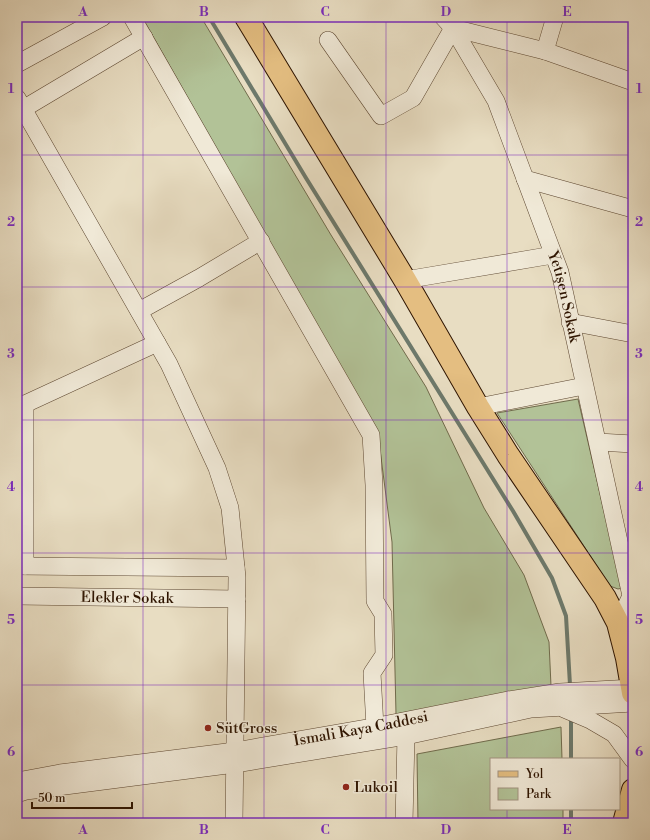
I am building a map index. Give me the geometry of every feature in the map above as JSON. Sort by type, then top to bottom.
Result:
[{"type":"main road","points":[[246,17],[405,280],[478,407],[508,455],[626,630],[627,658],[633,693]]},
{"type":"main road","points":[[624,823],[633,790]]},
{"type":"street","points":[[17,64],[103,17]]},
{"type":"street","points":[[132,17],[371,435],[374,485],[375,601],[383,614],[384,655],[372,674],[375,727]]},
{"type":"street","points":[[545,51],[555,17]]},
{"type":"street","points":[[328,40],[381,116],[413,98],[448,22],[545,51],[633,82]]},
{"type":"street","name":"Yetişen Sokak","points":[[448,22],[496,101],[560,272],[584,386],[632,596]]},
{"type":"street","points":[[144,37],[20,104],[169,364],[217,468],[230,508],[236,568],[237,599],[234,823]]},
{"type":"street","points":[[525,179],[633,209]]},
{"type":"street","points":[[139,311],[199,278],[261,241]]},
{"type":"street","points":[[405,280],[553,256]]},
{"type":"street","points":[[570,322],[633,334]]},
{"type":"street","points":[[21,566],[21,402],[157,343]]},
{"type":"street","points":[[478,407],[584,386]]},
{"type":"street","points":[[598,442],[633,444]]},
{"type":"street","name":"Elekler Sokak","points":[[21,566],[236,568]]},
{"type":"street","name":"Elekler Sokak","points":[[17,596],[237,599]]},
{"type":"street","points":[[605,598],[632,596],[626,630]]},
{"type":"street","name":"İsmali Kaya Caddesi","points":[[235,758],[375,727],[508,700],[560,692],[633,693]]},
{"type":"street","name":"İsmali Kaya Caddesi","points":[[20,788],[68,772],[235,758],[406,736],[531,709],[560,707],[633,693]]},
{"type":"street","points":[[560,707],[590,720],[614,734],[633,760]]},
{"type":"street","points":[[404,823],[406,736]]},
{"type":"green space","points":[[142,17],[201,17],[331,235],[426,387],[484,508],[524,575],[549,642],[551,686],[396,714],[392,542],[379,442],[257,220]]},
{"type":"green space","points":[[578,399],[622,588],[618,589],[610,586],[497,413]]},
{"type":"green space","points":[[561,727],[562,758],[490,758],[490,810],[563,810],[563,823],[418,823],[417,754]]},
{"type":"waterway","points":[[209,17],[306,178],[513,511],[552,578],[566,616],[570,685]]},
{"type":"waterway","points":[[571,720],[571,758]]},
{"type":"waterway","points":[[571,810],[571,823]]},
{"type":"place","name":"SütGross","points":[[208,728]]},
{"type":"place","name":"Lukoil","points":[[346,787]]}]
